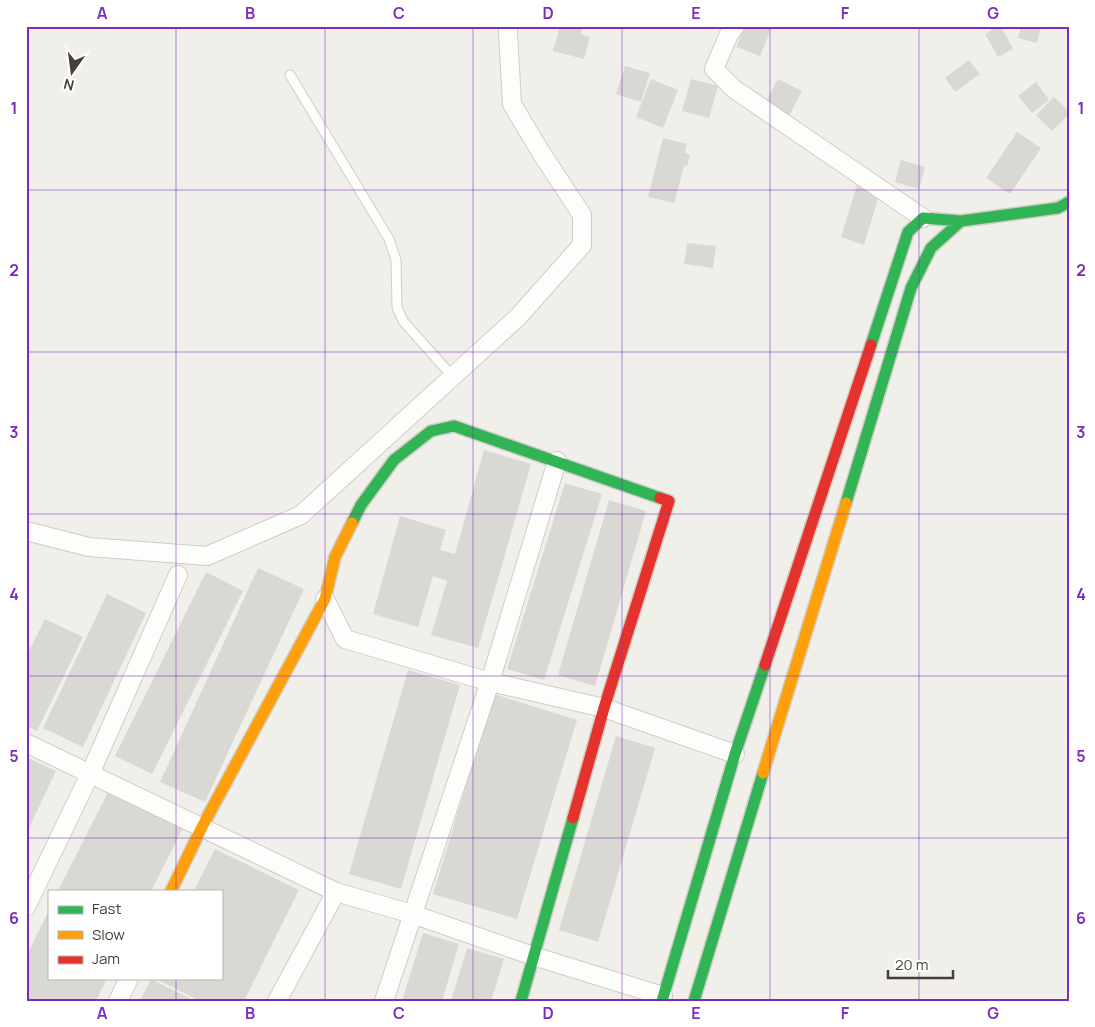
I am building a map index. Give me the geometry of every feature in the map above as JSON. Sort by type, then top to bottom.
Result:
[{"type":"street","points":[[26,531],[89,547],[208,556],[301,516],[518,317],[582,245],[582,215],[512,104],[508,26]]},
{"type":"street","points":[[735,26],[729,34],[714,69],[734,89],[923,218],[961,221],[1058,208],[1069,202]]},
{"type":"street","points":[[26,743],[336,892],[412,914],[663,998],[735,754],[908,232],[923,218]]},
{"type":"street","points":[[694,1001],[911,288],[932,248],[961,221]]},
{"type":"street","points":[[171,890],[202,827],[325,599],[335,557],[361,505],[394,460],[431,431],[454,426],[669,501],[604,708],[521,1001]]},
{"type":"street","points":[[384,1001],[490,682],[558,461]]},
{"type":"street","points":[[26,907],[90,774],[178,575]]},
{"type":"street","points":[[325,599],[345,640],[490,682],[604,708],[735,754]]},
{"type":"street","points":[[277,1001],[336,892]]},
{"type":"street","points":[[118,1001],[128,980]]},
{"type":"lane","points":[[290,75],[389,239],[396,260],[397,308],[403,321],[453,377]]},
{"type":"building","points":[[560,26],[583,26],[581,34],[590,37],[584,59],[553,51]]},
{"type":"building","points":[[745,26],[772,26],[760,56],[736,47]]},
{"type":"building","points":[[1001,26],[1013,49],[998,57],[985,34]]},
{"type":"building","points":[[1021,26],[1041,26],[1037,43],[1018,38]]},
{"type":"building","points":[[969,60],[980,74],[955,92],[945,78]]},
{"type":"building","points":[[625,66],[650,73],[641,102],[616,94]]},
{"type":"building","points":[[651,79],[678,90],[663,128],[636,117]]},
{"type":"building","points":[[691,79],[718,86],[709,118],[682,111]]},
{"type":"building","points":[[778,79],[802,91],[787,120],[763,107]]},
{"type":"building","points":[[1036,82],[1049,100],[1032,113],[1018,96]]},
{"type":"building","points":[[1054,97],[1069,114],[1052,131],[1036,115]]},
{"type":"building","points":[[1017,132],[1041,148],[1010,194],[986,178]]},
{"type":"building","points":[[663,138],[687,144],[685,153],[690,155],[687,166],[684,166],[674,203],[648,197]]},
{"type":"building","points":[[901,160],[925,167],[919,189],[895,182]]},
{"type":"building","points":[[857,185],[880,192],[864,245],[841,237]]},
{"type":"building","points":[[687,243],[716,246],[713,268],[684,264]]},
{"type":"building","points":[[484,450],[531,464],[478,648],[431,635],[447,581],[433,576],[418,627],[373,614],[400,516],[446,530],[440,550],[455,554]]},
{"type":"building","points":[[565,483],[602,494],[544,680],[507,669]]},
{"type":"building","points":[[609,500],[646,511],[595,686],[558,675]]},
{"type":"building","points":[[258,568],[304,589],[205,802],[160,782]]},
{"type":"building","points":[[206,572],[243,591],[152,774],[115,756]]},
{"type":"building","points":[[107,594],[146,613],[83,747],[43,728]]},
{"type":"building","points":[[45,619],[83,637],[37,731],[26,725],[26,657]]},
{"type":"building","points":[[408,670],[460,685],[401,889],[349,874]]},
{"type":"building","points":[[494,694],[577,720],[517,919],[433,894]]},
{"type":"building","points":[[616,736],[655,748],[598,942],[559,930]]},
{"type":"building","points":[[26,757],[56,771],[26,834]]},
{"type":"building","points":[[109,790],[183,828],[152,890],[59,890]]},
{"type":"building","points":[[215,849],[299,890],[244,1001],[200,1001],[158,980],[222,980],[222,890],[194,890]]},
{"type":"building","points":[[48,912],[48,980],[106,980],[96,1001],[26,1001],[26,957]]},
{"type":"building","points":[[423,933],[459,944],[442,1001],[402,1001]]},
{"type":"building","points":[[467,948],[504,959],[491,1001],[451,1001]]},
{"type":"building","points":[[150,980],[153,980],[195,1001],[140,1001]]},
{"type":"traffic: fast","points":[[871,345],[908,232],[923,218],[961,221],[1058,208],[1069,202]]},
{"type":"traffic: fast","points":[[846,503],[911,288],[931,248],[961,221]]},
{"type":"traffic: fast","points":[[352,523],[361,505],[394,460],[431,431],[454,426],[660,498]]},
{"type":"traffic: fast","points":[[662,1001],[735,754],[765,665]]},
{"type":"traffic: fast","points":[[694,1001],[763,773]]},
{"type":"traffic: fast","points":[[521,1001],[573,818]]},
{"type":"traffic: slow","points":[[763,773],[846,503]]},
{"type":"traffic: slow","points":[[171,890],[202,827],[325,599],[335,557],[352,523]]},
{"type":"traffic: jam","points":[[765,665],[871,345]]},
{"type":"traffic: jam","points":[[573,818],[604,708],[669,501],[660,498]]}]
